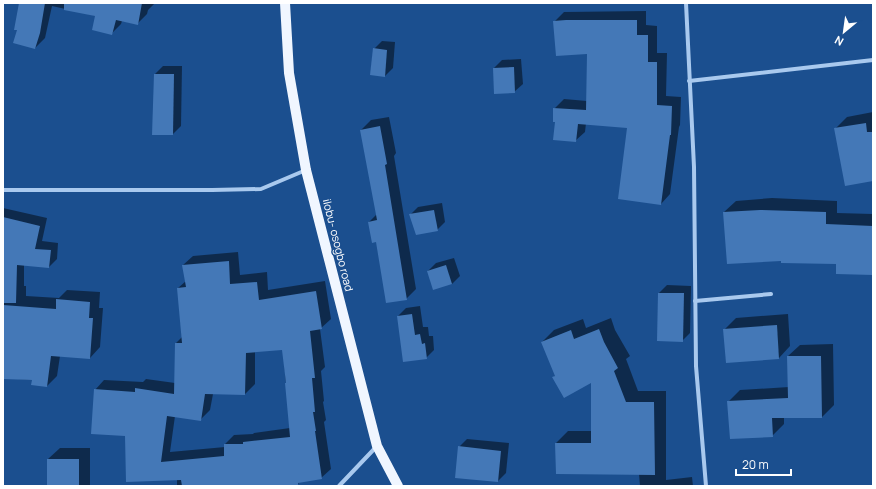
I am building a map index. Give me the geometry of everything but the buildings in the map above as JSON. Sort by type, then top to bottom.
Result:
[{"type":"main road","name":"ilobu- osogbo road","points":[[285,3],[289,73],[306,170],[377,446],[398,486]]},
{"type":"street","points":[[686,3],[694,167],[696,366],[706,486]]},
{"type":"street","points":[[689,80],[873,60]]},
{"type":"street","points":[[3,190],[212,190],[261,188],[306,170]]},
{"type":"street","points":[[695,301],[771,294]]},
{"type":"street","points":[[339,486],[377,446]]}]
